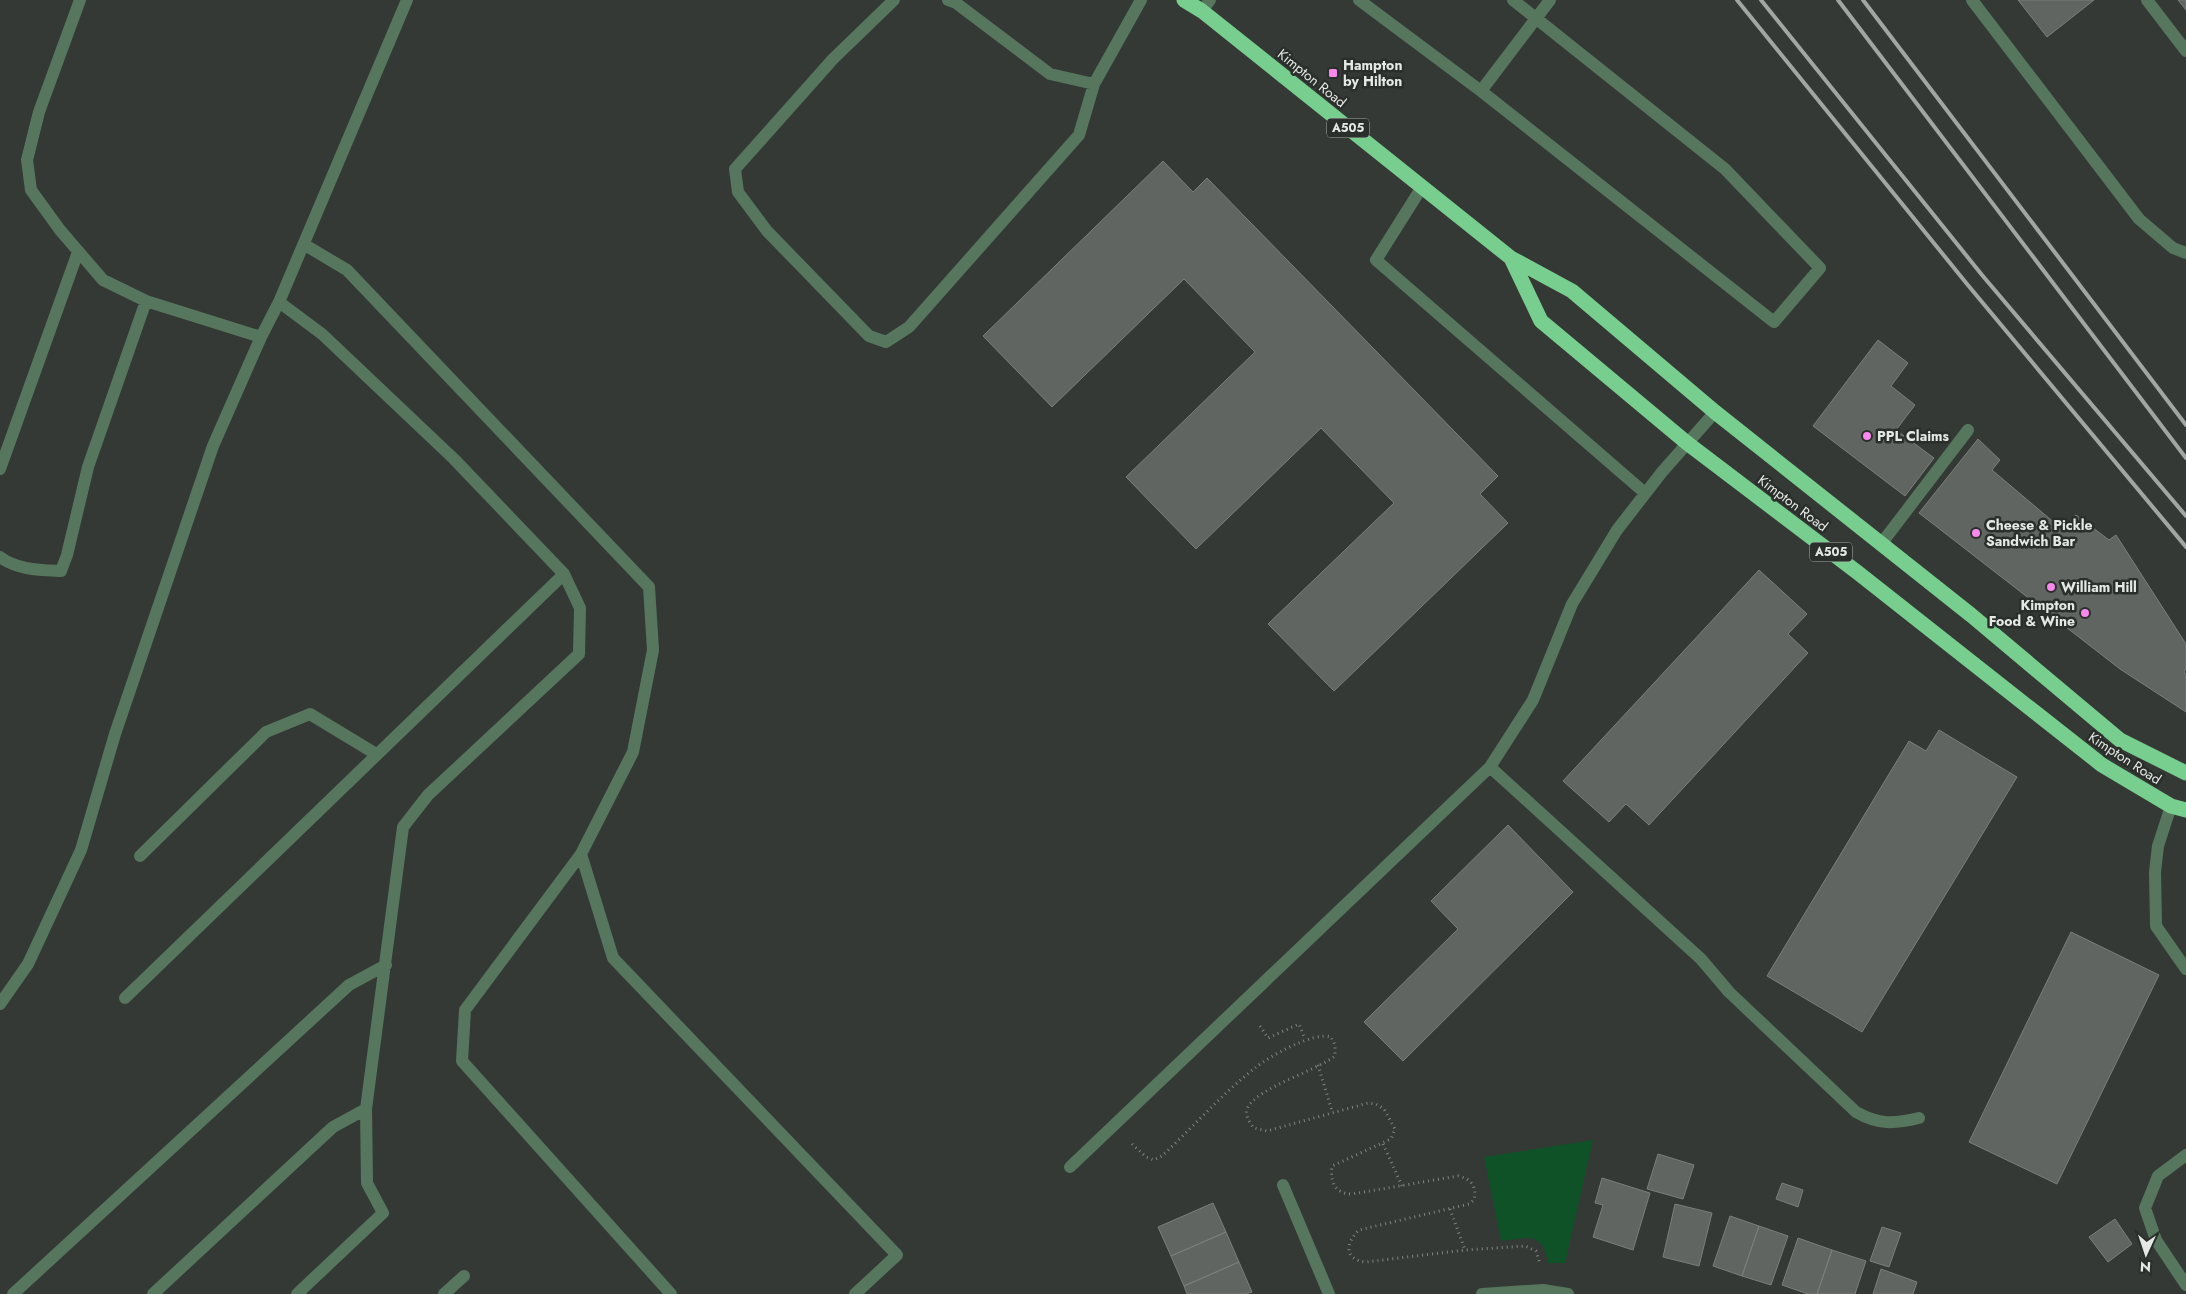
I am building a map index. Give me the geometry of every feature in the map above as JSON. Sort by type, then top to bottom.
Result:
[{"type":"highway","name":"Kimpton Road","points":[[1184,0],[1206,6],[1422,187],[1511,258],[1572,291],[1715,412],[1972,615],[2120,740],[2186,773]]},
{"type":"highway","name":"Kimpton Road","points":[[1511,258],[1542,321],[1688,443],[1857,572],[2102,765],[2170,806],[2186,810]]},
{"type":"street","points":[[80,0],[39,112],[27,160],[31,190],[78,252],[103,280],[146,301],[261,337]]},
{"type":"street","points":[[0,1004],[28,964],[81,850],[115,734],[210,455],[261,337],[305,244],[407,0]]},
{"type":"street","points":[[894,0],[833,59],[735,168],[738,192],[767,232],[869,336],[886,342],[909,327],[1079,136],[1094,84],[1140,0]]},
{"type":"street","points":[[948,0],[956,3],[1050,74],[1094,84]]},
{"type":"street","points":[[1359,0],[1481,92],[1774,322],[1820,268],[1725,169],[1513,0]]},
{"type":"street","points":[[1481,92],[1550,0]]},
{"type":"street","points":[[1972,0],[2139,219],[2173,248],[2186,253]]},
{"type":"street","points":[[2147,0],[2186,51]]},
{"type":"street","points":[[1422,187],[1376,260],[1645,493]]},
{"type":"street","points":[[305,244],[347,270],[649,587],[653,650],[634,752],[581,854],[465,1010],[462,1061],[671,1294]]},
{"type":"street","points":[[0,470],[78,252]]},
{"type":"street","points":[[0,557],[5,561],[32,569],[61,571],[68,555],[88,467],[146,301]]},
{"type":"street","points":[[279,302],[322,334],[447,452],[564,574],[580,608],[579,654],[428,795],[403,827],[366,1109],[368,1183],[383,1212],[297,1294]]},
{"type":"street","points":[[1070,1166],[1490,767],[1533,700],[1572,604],[1617,530],[1645,493],[1715,412]]},
{"type":"street","points":[[1881,544],[1968,430]]},
{"type":"street","points":[[125,998],[564,574]]},
{"type":"street","points":[[140,856],[266,732],[310,714],[376,754]]},
{"type":"street","points":[[1490,767],[1701,959],[1729,992],[1856,1112],[1872,1121],[1886,1123],[1919,1118]]},
{"type":"street","points":[[2170,806],[2158,846],[2155,872],[2156,926],[2186,969]]},
{"type":"street","points":[[581,854],[613,958],[897,1255],[855,1294]]},
{"type":"street","points":[[13,1294],[348,985],[386,965]]},
{"type":"street","points":[[153,1294],[333,1127],[366,1109]]},
{"type":"street","points":[[2186,1156],[2158,1176],[2145,1208],[2156,1240],[2186,1285]]},
{"type":"street","points":[[1283,1185],[1329,1294]]},
{"type":"street","points":[[444,1294],[464,1276]]},
{"type":"street","points":[[1482,1294],[1543,1290],[1568,1294]]},
{"type":"path","points":[[1260,1026],[1268,1038],[1299,1024],[1305,1039]]},
{"type":"path","points":[[1113,1127],[1146,1157],[1154,1160],[1162,1156],[1255,1067],[1305,1039],[1325,1035],[1331,1037],[1335,1045],[1335,1056],[1253,1101],[1247,1108],[1249,1123],[1254,1128],[1266,1131],[1332,1111],[1368,1103],[1376,1104],[1384,1109],[1395,1129],[1391,1139],[1332,1166],[1331,1176],[1338,1191],[1343,1194],[1458,1176],[1472,1182],[1475,1188],[1474,1200],[1469,1204],[1359,1230],[1351,1237],[1348,1245],[1350,1253],[1358,1261],[1366,1262],[1465,1250],[1525,1246],[1536,1252],[1540,1262],[1543,1290]]},
{"type":"path","points":[[1318,1065],[1332,1111]]},
{"type":"path","points":[[1383,1144],[1402,1186]]},
{"type":"path","points":[[1450,1209],[1465,1250]]},
{"type":"green space","points":[[1593,1140],[1565,1263],[1548,1263],[1542,1246],[1533,1239],[1501,1241],[1484,1157]]},
{"type":"building","points":[[2018,0],[2094,0],[2047,37]]},
{"type":"building","points":[[2178,0],[2186,0],[2186,10]]},
{"type":"building","points":[[1163,161],[1193,192],[1207,178],[1498,476],[1480,494],[1508,523],[1334,691],[1268,624],[1394,503],[1321,428],[1196,549],[1126,477],[1255,352],[1184,279],[1052,407],[983,336]]},
{"type":"building","points":[[1878,340],[1908,363],[1891,386],[1915,405],[1896,430],[1934,458],[1905,496],[1813,426]]},
{"type":"building","points":[[1978,439],[2000,460],[1992,470],[2063,530],[2076,515],[2109,540],[2116,535],[2186,644],[2186,669],[2184,672],[2186,674],[2186,712],[2120,669],[1919,513]]},
{"type":"building","points":[[1759,570],[1807,614],[1788,634],[1808,653],[1649,825],[1626,804],[1609,822],[1563,781]]},
{"type":"building","points":[[1939,730],[2017,777],[1862,1032],[1767,976],[1909,741],[1926,751]]},
{"type":"building","points":[[1508,825],[1573,892],[1403,1061],[1364,1022],[1458,929],[1431,901]]},
{"type":"building","points":[[2071,932],[2159,975],[2057,1184],[1969,1142]]},
{"type":"building","points":[[1658,1154],[1694,1165],[1683,1199],[1647,1189]]},
{"type":"building","points":[[1602,1178],[1650,1193],[1633,1250],[1593,1237],[1603,1205],[1595,1203]]},
{"type":"building","points":[[1782,1183],[1803,1190],[1798,1207],[1776,1199]]},
{"type":"building","points":[[1213,1203],[1226,1232],[1171,1256],[1158,1227]]},
{"type":"building","points":[[1675,1204],[1712,1213],[1699,1266],[1663,1257]]},
{"type":"building","points":[[1730,1216],[1759,1226],[1742,1276],[1713,1266]]},
{"type":"building","points":[[2115,1219],[2132,1244],[2108,1262],[2089,1237]]},
{"type":"building","points":[[1759,1226],[1788,1236],[1771,1285],[1742,1276]]},
{"type":"building","points":[[1882,1227],[1901,1233],[1889,1267],[1870,1261]]},
{"type":"building","points":[[1226,1232],[1239,1262],[1184,1286],[1171,1256]]},
{"type":"building","points":[[1798,1238],[1832,1250],[1817,1294],[1808,1294],[1782,1285]]},
{"type":"building","points":[[1832,1250],[1866,1261],[1855,1294],[1817,1294]]},
{"type":"building","points":[[1239,1262],[1252,1292],[1246,1294],[1187,1294],[1184,1286]]},
{"type":"building","points":[[1881,1269],[1917,1282],[1913,1294],[1873,1294]]},
{"type":"railway","points":[[1737,0],[1967,284],[2186,547]]},
{"type":"railway","points":[[1761,0],[1982,275],[2186,516]]},
{"type":"railway","points":[[1838,0],[2186,458]]},
{"type":"railway","points":[[1863,0],[2186,425]]},
{"type":"place","name":"Hampton by Hilton","points":[[1333,73]]},
{"type":"place","name":"PPL Claims","points":[[1867,436]]},
{"type":"place","name":"Cheese & Pickle Sandwich Bar","points":[[1976,533]]},
{"type":"place","name":"William Hill","points":[[2051,587]]},
{"type":"place","name":"Kimpton Food & Wine","points":[[2085,613]]}]
